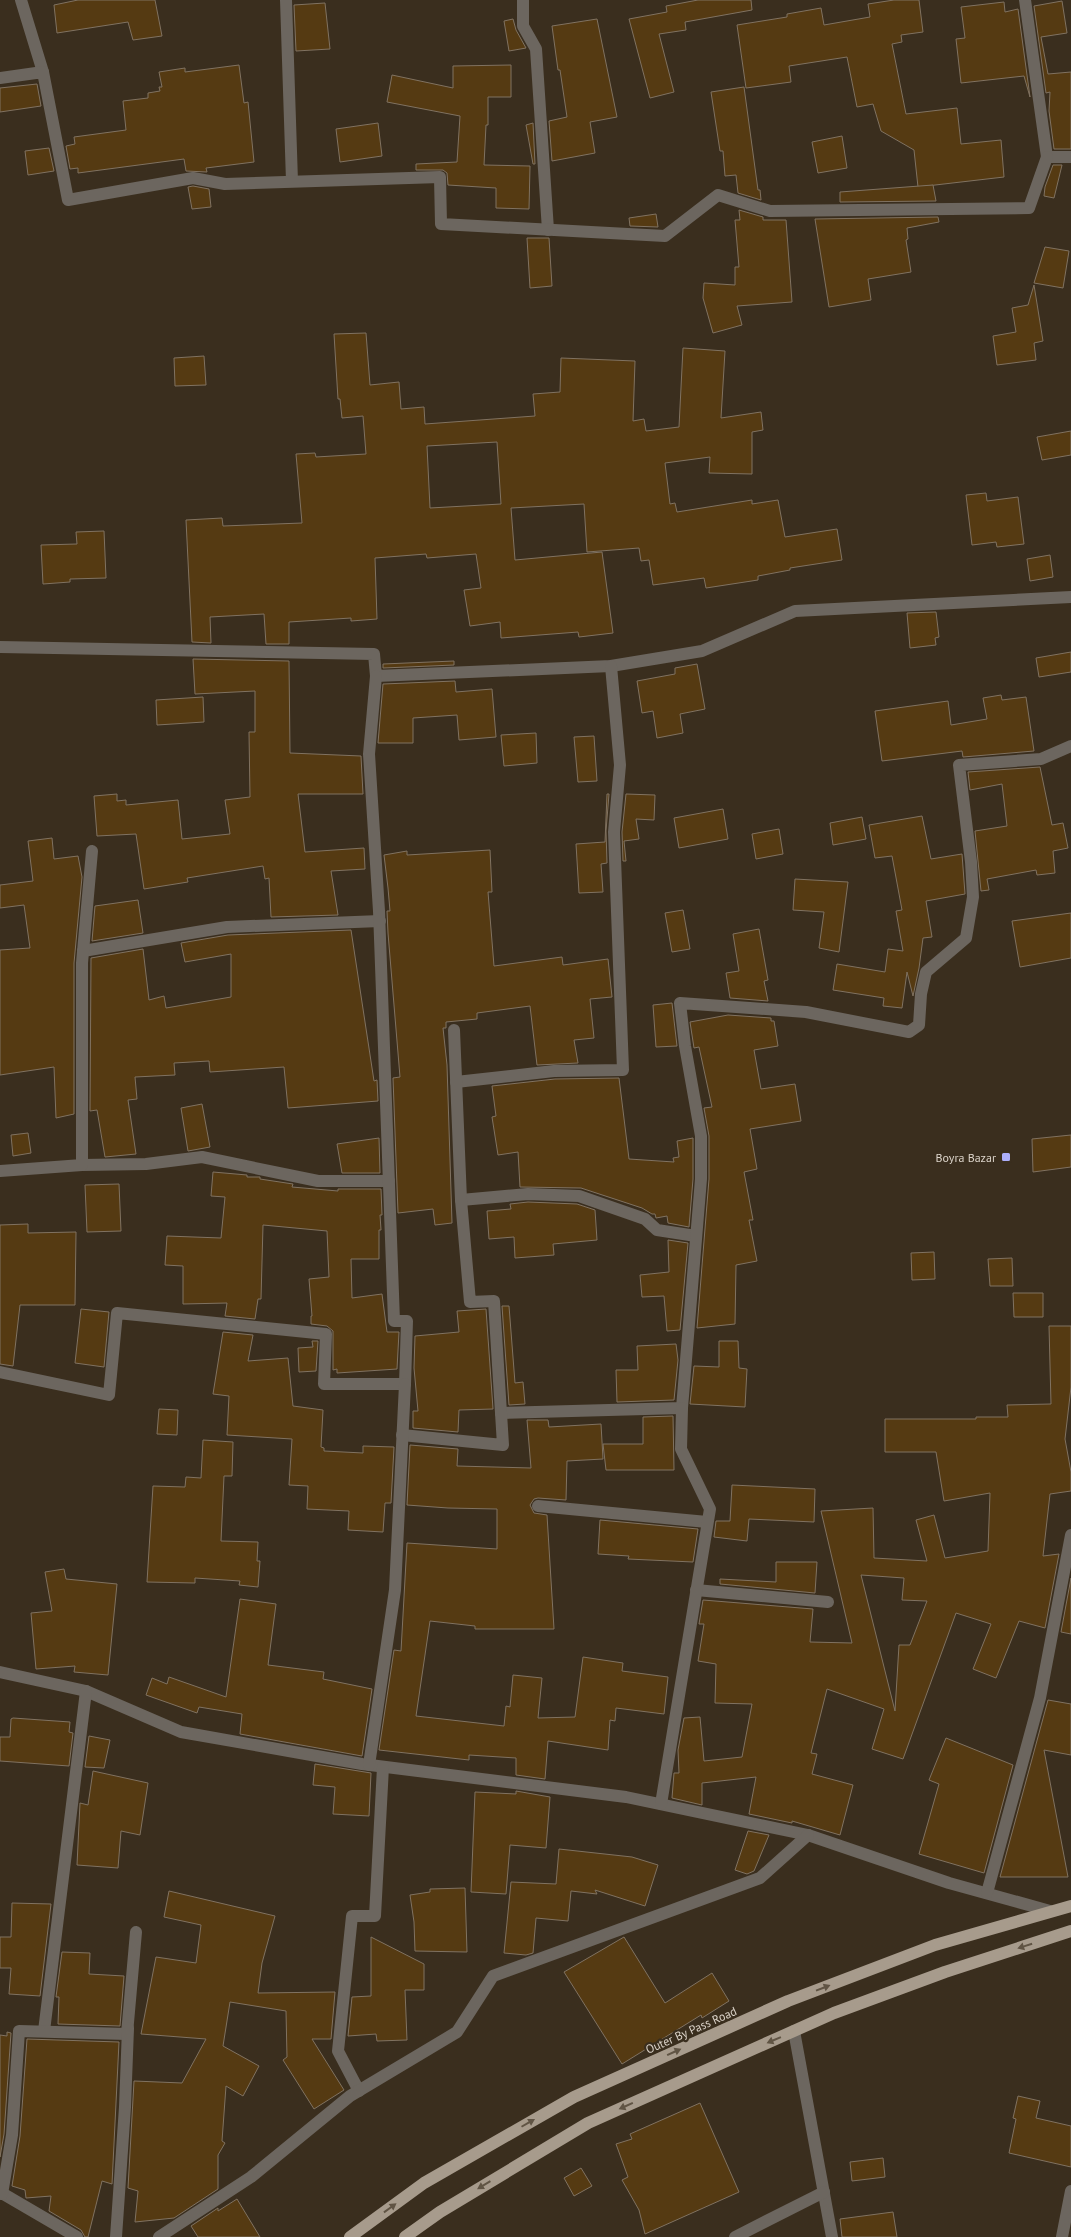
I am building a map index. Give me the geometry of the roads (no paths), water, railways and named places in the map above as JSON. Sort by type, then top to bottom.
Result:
[{"type":"main road","name":"Outer By Pass Road","points":[[350,2237],[424,2183],[574,2098],[788,2001],[935,1945],[1071,1906]]},
{"type":"main road","points":[[405,2237],[440,2212],[588,2123],[834,2013],[945,1972],[1071,1931]]},
{"type":"street","points":[[21,0],[43,72],[68,200],[193,178],[225,184],[440,177],[441,224],[665,236],[718,195],[770,211],[1029,208],[1047,157],[1025,0]]},
{"type":"street","points":[[286,0],[292,181]]},
{"type":"street","points":[[523,0],[523,26],[536,49],[548,230]]},
{"type":"street","points":[[0,78],[43,72]]},
{"type":"street","points":[[1047,157],[1071,157]]},
{"type":"street","points":[[376,676],[611,666],[702,651],[795,611],[1071,597]]},
{"type":"street","points":[[0,647],[374,654],[376,676],[369,754],[380,921],[394,1321],[407,1321],[395,1590],[369,1765]]},
{"type":"street","points":[[456,1082],[554,1071],[623,1070],[614,832],[620,765],[611,666]]},
{"type":"street","points":[[661,1804],[710,1509],[681,1449],[682,1408],[701,1179],[701,1136],[685,1046],[680,1003],[806,1012],[909,1032],[919,1025],[921,994],[926,972],[966,938],[973,897],[959,765],[1041,759],[1071,746]]},
{"type":"street","points":[[82,1166],[83,951],[92,851]]},
{"type":"street","points":[[83,951],[227,927],[380,921]]},
{"type":"street","points":[[402,1435],[502,1445],[494,1301],[470,1302],[461,1200],[454,1030]]},
{"type":"street","points":[[0,1170],[146,1164],[202,1157],[318,1181],[389,1181]]},
{"type":"street","points":[[461,1200],[528,1194],[579,1196],[645,1219],[657,1230],[696,1236]]},
{"type":"street","points":[[0,1372],[109,1395],[117,1313],[326,1334],[324,1384],[405,1384]]},
{"type":"street","points":[[501,1413],[682,1408]]},
{"type":"street","points":[[538,1506],[707,1522]]},
{"type":"street","points":[[987,1893],[1040,1698],[1071,1536]]},
{"type":"street","points":[[696,1590],[828,1602]]},
{"type":"street","points":[[0,1672],[86,1691],[181,1732],[369,1765],[626,1797],[808,1835],[949,1883],[1050,1911]]},
{"type":"street","points":[[44,2032],[86,1691]]},
{"type":"street","points":[[359,2091],[338,2050],[352,1916],[375,1916],[383,1767]]},
{"type":"street","points":[[159,2237],[252,2176],[359,2091],[457,2032],[494,1976],[760,1878],[808,1835]]},
{"type":"street","points":[[116,2237],[125,2107],[128,2028],[136,1932]]},
{"type":"street","points":[[77,2237],[1,2193],[12,2135],[20,2031],[128,2034],[128,2028]]},
{"type":"street","points":[[794,2031],[832,2237]]},
{"type":"street","points":[[1062,2237],[1071,2191]]},
{"type":"street","points":[[735,2237],[824,2192]]},
{"type":"place","name":"Boyra Bazar","points":[[1006,1157]]}]
